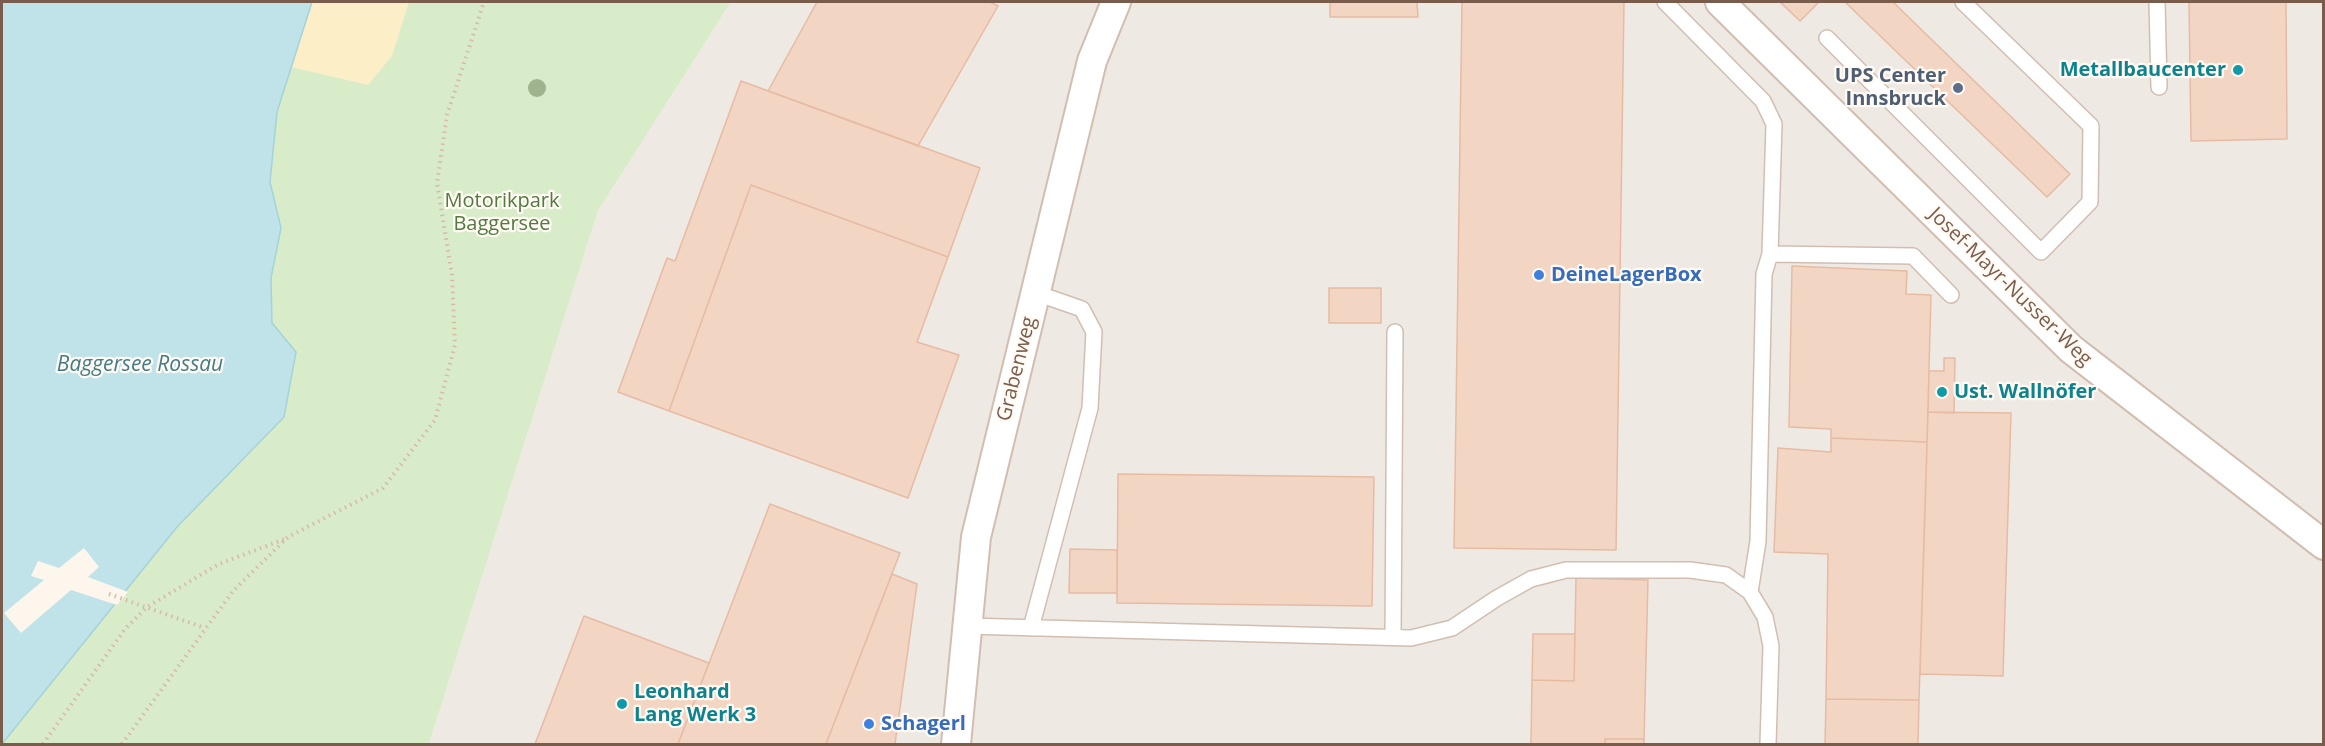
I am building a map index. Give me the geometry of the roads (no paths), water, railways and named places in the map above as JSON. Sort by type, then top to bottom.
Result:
[{"type":"street","name":"Grabenweg","points":[[956,744],[976,537],[1092,61],[1116,2]]},
{"type":"street","name":"Josef-Mayr-Nusser-Weg","points":[[1720,2],[2071,349],[2324,545]]},
{"type":"lane","points":[[1665,2],[1763,101],[1774,124],[1770,254],[1764,274],[1758,541],[1750,592]]},
{"type":"lane","points":[[1827,38],[2041,252],[2090,202],[2091,126],[1963,2]]},
{"type":"lane","points":[[2157,2],[2159,87]]},
{"type":"lane","points":[[1770,254],[1913,256],[1951,296]]},
{"type":"lane","points":[[1031,628],[1090,408],[1094,332],[1082,309],[1036,293]]},
{"type":"lane","points":[[1393,637],[1395,332]]},
{"type":"lane","points":[[967,626],[1411,638],[1452,628],[1531,579],[1566,570],[1690,570],[1726,576],[1750,592],[1765,617],[1771,646],[1768,739]]},
{"type":"water","name":"Baggersee Rossau","points":[[2,2],[312,2],[277,112],[270,182],[281,228],[271,278],[272,323],[296,352],[284,417],[177,527],[2,744]]},
{"type":"place","name":"Metallbaucenter","points":[[2238,70]]},
{"type":"place","name":"UPS Center Innsbruck","points":[[1958,88]]},
{"type":"place","name":"DeineLagerBox","points":[[1539,275]]},
{"type":"place","name":"Ust. Wallnöfer","points":[[1942,392]]},
{"type":"place","name":"Leonhard Lang Werk 3","points":[[622,704]]},
{"type":"place","name":"Schagerl","points":[[869,724]]},
{"type":"park label","name":"Motorikpark Baggersee","points":[[502,212]]}]
